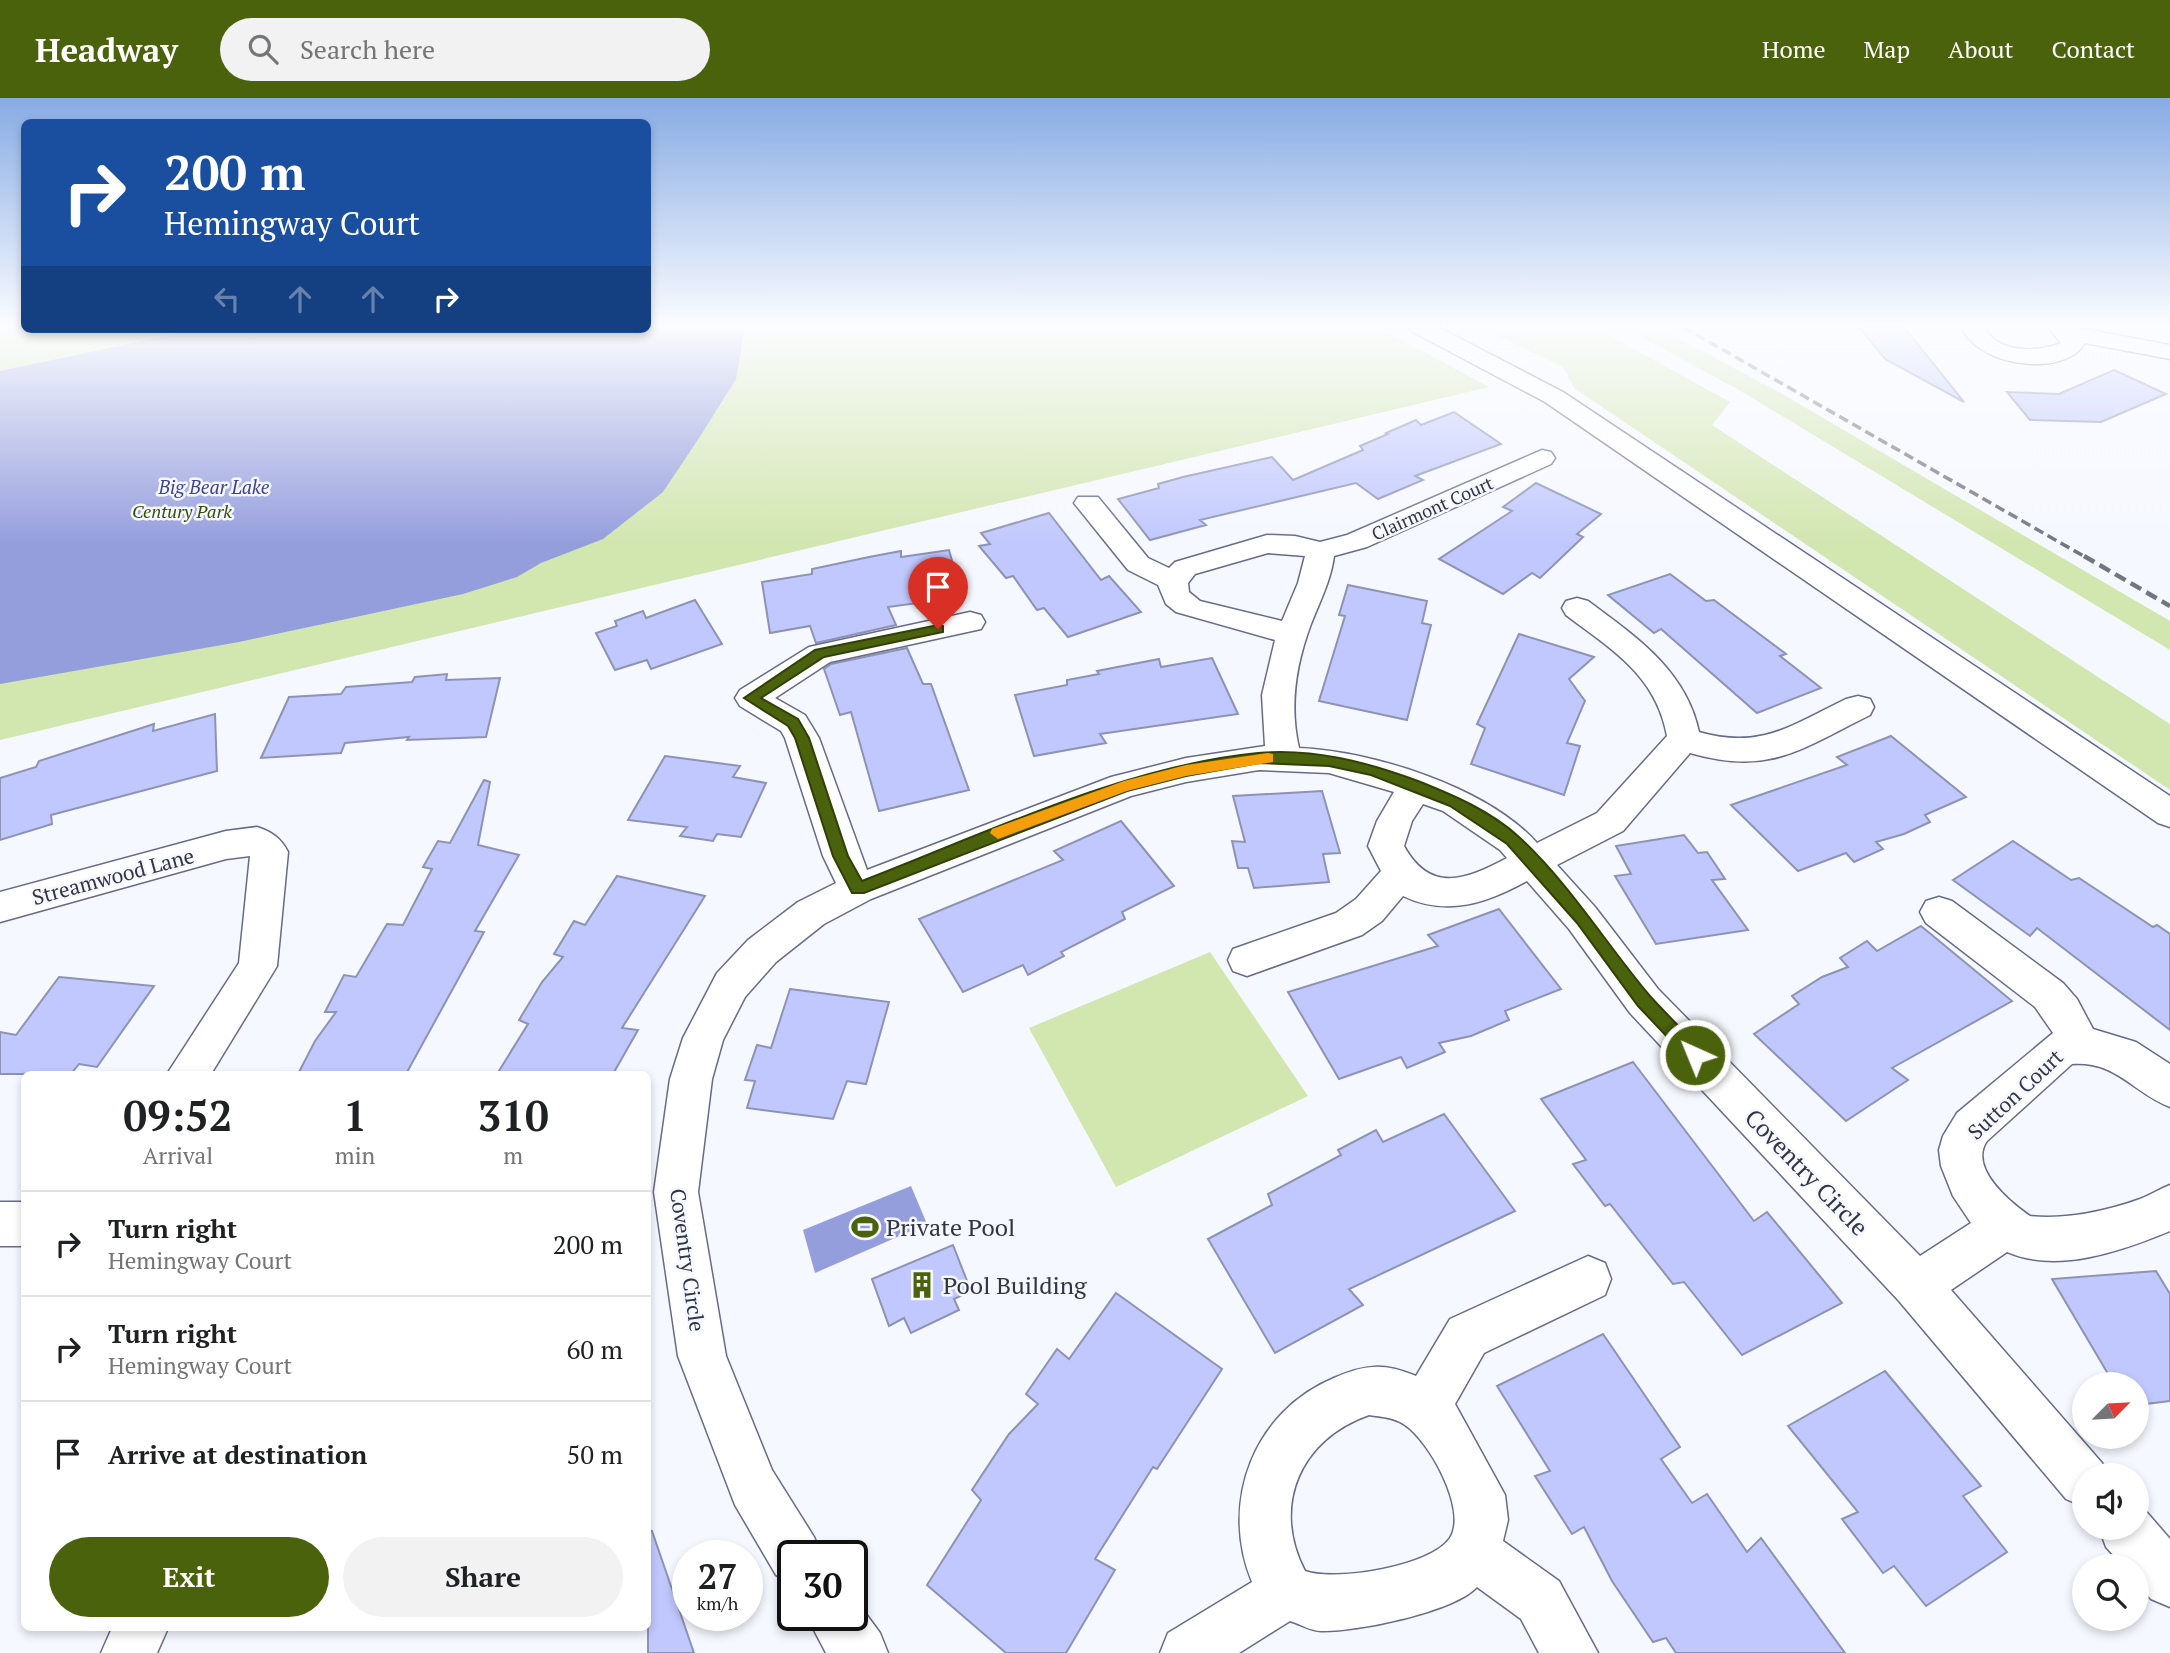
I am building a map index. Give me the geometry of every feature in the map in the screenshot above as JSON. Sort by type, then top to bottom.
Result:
[{"type":"street","points":[[1558,400],[2170,814]]},
{"type":"street","name":"Clairmont Court","points":[[1173,580],[1185,568],[1267,544],[1295,545],[1320,551],[1357,541],[1542,458]]},
{"type":"street","points":[[1088,503],[1138,564],[1173,580],[1172,587],[1177,599],[1190,608],[1292,634]]},
{"type":"street","points":[[1284,758],[1278,733],[1276,693],[1292,634],[1318,572],[1320,551]]},
{"type":"street","points":[[1577,608],[1663,680],[1681,713],[1684,738]]},
{"type":"street","points":[[858,889],[841,856],[802,738],[793,723],[751,698],[820,654],[970,622]]},
{"type":"street","points":[[1684,738],[1732,752],[1760,750],[1858,707]]},
{"type":"street","points":[[1418,786],[1402,803],[1386,846],[1401,873],[1415,885],[1455,894],[1481,888],[1609,823],[1633,799],[1668,752],[1684,738]]},
{"type":"street","name":"Coventry Circle","points":[[785,1540],[752,1487],[702,1356],[662,1194],[703,1038],[731,985],[761,951],[801,921],[858,889],[1124,786],[1186,770],[1259,758],[1329,761],[1374,771],[1418,786],[1483,818],[1534,861],[1583,918],[1644,1001],[1916,1285],[2072,1466]]},
{"type":"street","name":"Streamwood Lane","points":[[0,907],[226,845],[257,841],[270,852],[258,966],[190,1071]]},
{"type":"street","points":[[1247,960],[1349,924],[1369,910],[1401,873]]},
{"type":"street","name":"Sutton Court","points":[[1939,912],[2049,995],[2063,1011],[2080,1045]]},
{"type":"street","name":"Sutton Court","points":[[2170,1088],[2113,1050],[2080,1045],[2063,1047],[1965,1135],[1959,1159],[1972,1189],[2003,1227],[2031,1240],[2123,1229],[2162,1215],[2170,1206]]},
{"type":"street","points":[[0,1224],[21,1224]]},
{"type":"street","points":[[1916,1285],[1967,1254],[2003,1227]]},
{"type":"street","points":[[1425,1409],[1467,1336],[1588,1279]]},
{"type":"street","points":[[1369,1390],[1399,1394],[1425,1409],[1443,1427],[1479,1496],[1482,1520],[1474,1552],[1450,1577],[1377,1597],[1319,1604],[1286,1592],[1270,1559],[1265,1522],[1269,1478],[1283,1446],[1297,1429],[1343,1397],[1369,1390]]},
{"type":"street","points":[[2135,1540],[2170,1580]]},
{"type":"street","points":[[1474,1552],[1540,1600],[1570,1653]]},
{"type":"street","points":[[1188,1653],[1286,1592]]},
{"type":"street","points":[[129,1653],[139,1631]]},
{"type":"street","points":[[844,1631],[860,1653]]},
{"type":"green space","name":"Century Park","points":[[0,400],[1436,400],[0,740]]},
{"type":"green space","points":[[1591,400],[1726,400],[1730,402],[1712,425],[2170,724],[2170,790]]},
{"type":"green space","points":[[1755,400],[1792,400],[2170,621],[2170,650]]},
{"type":"green space","points":[[1210,952],[1308,1096],[1116,1187],[1029,1028]]},
{"type":"water","name":"Big Bear Lake","points":[[0,400],[723,400],[663,492],[603,539],[541,563],[517,577],[463,594],[239,642],[0,684]]},
{"type":"water","name":"Private Pool","points":[[911,1186],[927,1224],[815,1273],[803,1230]]},
{"type":"building","points":[[2013,400],[2153,400],[2101,422],[2030,420]]},
{"type":"building","points":[[1454,412],[1501,444],[1415,476],[1423,480],[1378,499],[1356,483],[1200,520],[1206,525],[1150,540],[1118,499],[1159,488],[1158,484],[1183,477],[1272,457],[1293,480],[1363,450],[1360,446],[1416,420],[1421,425]]},
{"type":"building","points":[[1536,483],[1601,514],[1577,534],[1583,537],[1540,578],[1532,573],[1503,594],[1439,559],[1512,511],[1503,507]]},
{"type":"building","points":[[1049,513],[1101,580],[1109,576],[1141,612],[1068,637],[1044,608],[1037,610],[1013,576],[1006,578],[979,546],[990,544],[981,533]]},
{"type":"building","points":[[949,550],[962,597],[888,607],[896,625],[816,643],[810,626],[770,633],[762,582],[812,574],[812,569],[901,551],[901,557]]},
{"type":"building","points":[[1670,574],[1706,601],[1714,600],[1786,654],[1780,656],[1821,688],[1757,713],[1661,629],[1654,633],[1608,595]]},
{"type":"building","points":[[1348,585],[1427,601],[1422,623],[1431,625],[1407,720],[1319,701],[1345,616],[1339,615]]},
{"type":"building","points":[[695,600],[722,644],[651,669],[647,660],[615,670],[596,633],[617,626],[615,621],[643,611],[646,618]]},
{"type":"building","points":[[1519,634],[1594,657],[1569,679],[1585,701],[1567,743],[1580,746],[1564,795],[1471,764],[1485,728],[1477,724]]},
{"type":"building","points":[[907,648],[923,684],[931,684],[969,790],[879,811],[851,712],[840,715],[824,669],[831,664]]},
{"type":"building","points":[[1212,658],[1238,714],[1100,734],[1106,743],[1034,756],[1015,695],[1067,685],[1067,680],[1099,674],[1097,671],[1159,659],[1161,667]]},
{"type":"building","points":[[447,674],[446,680],[500,678],[486,737],[407,740],[409,737],[345,743],[341,753],[261,758],[289,697],[341,694],[346,687],[412,682],[415,677]]},
{"type":"building","points":[[215,714],[217,771],[51,815],[52,824],[0,840],[0,778],[36,767],[39,761],[154,724],[153,731]]},
{"type":"building","points":[[1891,736],[1966,797],[1925,815],[1930,822],[1904,834],[1876,842],[1883,849],[1854,862],[1846,853],[1798,871],[1731,805],[1847,765],[1837,757]]},
{"type":"building","points":[[665,756],[740,766],[733,777],[766,783],[741,837],[717,834],[713,841],[680,836],[687,827],[628,820]]},
{"type":"building","points":[[484,780],[490,782],[478,845],[519,855],[475,931],[484,932],[408,1071],[300,1071],[315,1041],[336,1012],[325,1012],[344,975],[356,977],[387,924],[403,925],[432,869],[423,867],[438,841],[450,843]]},
{"type":"building","points":[[1322,791],[1340,853],[1323,854],[1329,882],[1254,888],[1248,868],[1238,868],[1232,841],[1245,842],[1233,796]]},
{"type":"building","points":[[1121,821],[1174,886],[1122,912],[1125,919],[1061,952],[1064,956],[1028,975],[1023,965],[963,992],[919,919],[1063,860],[1054,851]]},
{"type":"building","points":[[1684,835],[1698,853],[1707,852],[1725,879],[1712,880],[1748,930],[1656,944],[1615,876],[1631,874],[1616,846]]},
{"type":"building","points":[[2013,841],[2071,880],[2079,878],[2153,927],[2157,925],[2170,934],[2170,1030],[2037,928],[2030,936],[1953,880]]},
{"type":"building","points":[[617,876],[705,896],[622,1028],[638,1030],[615,1071],[499,1071],[528,1024],[519,1020],[542,982],[563,957],[554,954],[574,921],[585,925]]},
{"type":"building","points":[[1499,909],[1561,989],[1505,1011],[1509,1020],[1471,1036],[1439,1043],[1445,1052],[1407,1068],[1401,1057],[1339,1079],[1288,992],[1438,946],[1428,935]]},
{"type":"building","points":[[1921,926],[2012,1001],[1892,1068],[1908,1080],[1846,1121],[1754,1034],[1799,1004],[1792,996],[1822,977],[1848,967],[1840,958],[1867,941],[1877,951]]},
{"type":"building","points":[[59,977],[154,986],[97,1067],[79,1064],[73,1071],[21,1071],[21,1074],[0,1074],[0,1032],[16,1035]]},
{"type":"building","points":[[790,989],[889,1002],[866,1084],[847,1081],[833,1119],[747,1108],[755,1081],[745,1080],[757,1045],[771,1048]]},
{"type":"building","points":[[1633,1062],[1754,1221],[1767,1212],[1842,1303],[1742,1355],[1684,1282],[1673,1284],[1610,1204],[1605,1206],[1573,1164],[1586,1160],[1541,1099]]},
{"type":"building","points":[[1444,1114],[1515,1211],[1349,1289],[1363,1305],[1275,1353],[1208,1239],[1272,1205],[1268,1194],[1341,1155],[1338,1150],[1376,1130],[1383,1142]]},
{"type":"building","name":"Pool Building","points":[[953,1245],[971,1291],[954,1299],[959,1310],[911,1333],[904,1318],[889,1326],[872,1279]]},
{"type":"building","points":[[2156,1271],[2170,1294],[2170,1401],[2149,1404],[2149,1372],[2107,1372],[2052,1279]]},
{"type":"building","points":[[1116,1293],[1222,1369],[1157,1469],[1153,1467],[1095,1559],[1115,1570],[1066,1653],[1006,1653],[927,1585],[981,1500],[972,1490],[1009,1434],[1038,1404],[1026,1394],[1057,1349],[1069,1359]]},
{"type":"building","points":[[1603,1334],[1680,1447],[1661,1459],[1692,1503],[1707,1494],[1747,1552],[1761,1538],[1845,1653],[1676,1653],[1666,1638],[1653,1642],[1612,1581],[1584,1527],[1572,1534],[1535,1476],[1550,1471],[1497,1386]]},
{"type":"building","points":[[1885,1371],[1981,1486],[1963,1496],[2007,1552],[1926,1606],[1894,1566],[1883,1573],[1842,1519],[1858,1512],[1788,1426]]},
{"type":"building","points":[[652,1531],[672,1589],[672,1631],[686,1631],[694,1653],[648,1653],[648,1631],[651,1631]]},
{"type":"railway","points":[[1810,400],[2087,558]]},
{"type":"railway","points":[[2084,556],[2170,606]]},
{"type":"slow traffic","points":[[998,833],[1124,786],[1186,770],[1268,758]]},
{"type":"place","name":"Private Pool","points":[[865,1227]]},
{"type":"place","name":"Pool Building","points":[[922,1285]]},
{"type":"route","points":[[938,629],[820,654],[751,698],[793,723],[802,738],[841,856],[858,889],[1076,802],[1124,786],[1186,770],[1259,758],[1329,761],[1374,771],[1418,786],[1455,802],[1513,840],[1583,918],[1644,1001],[1695,1055]]}]
